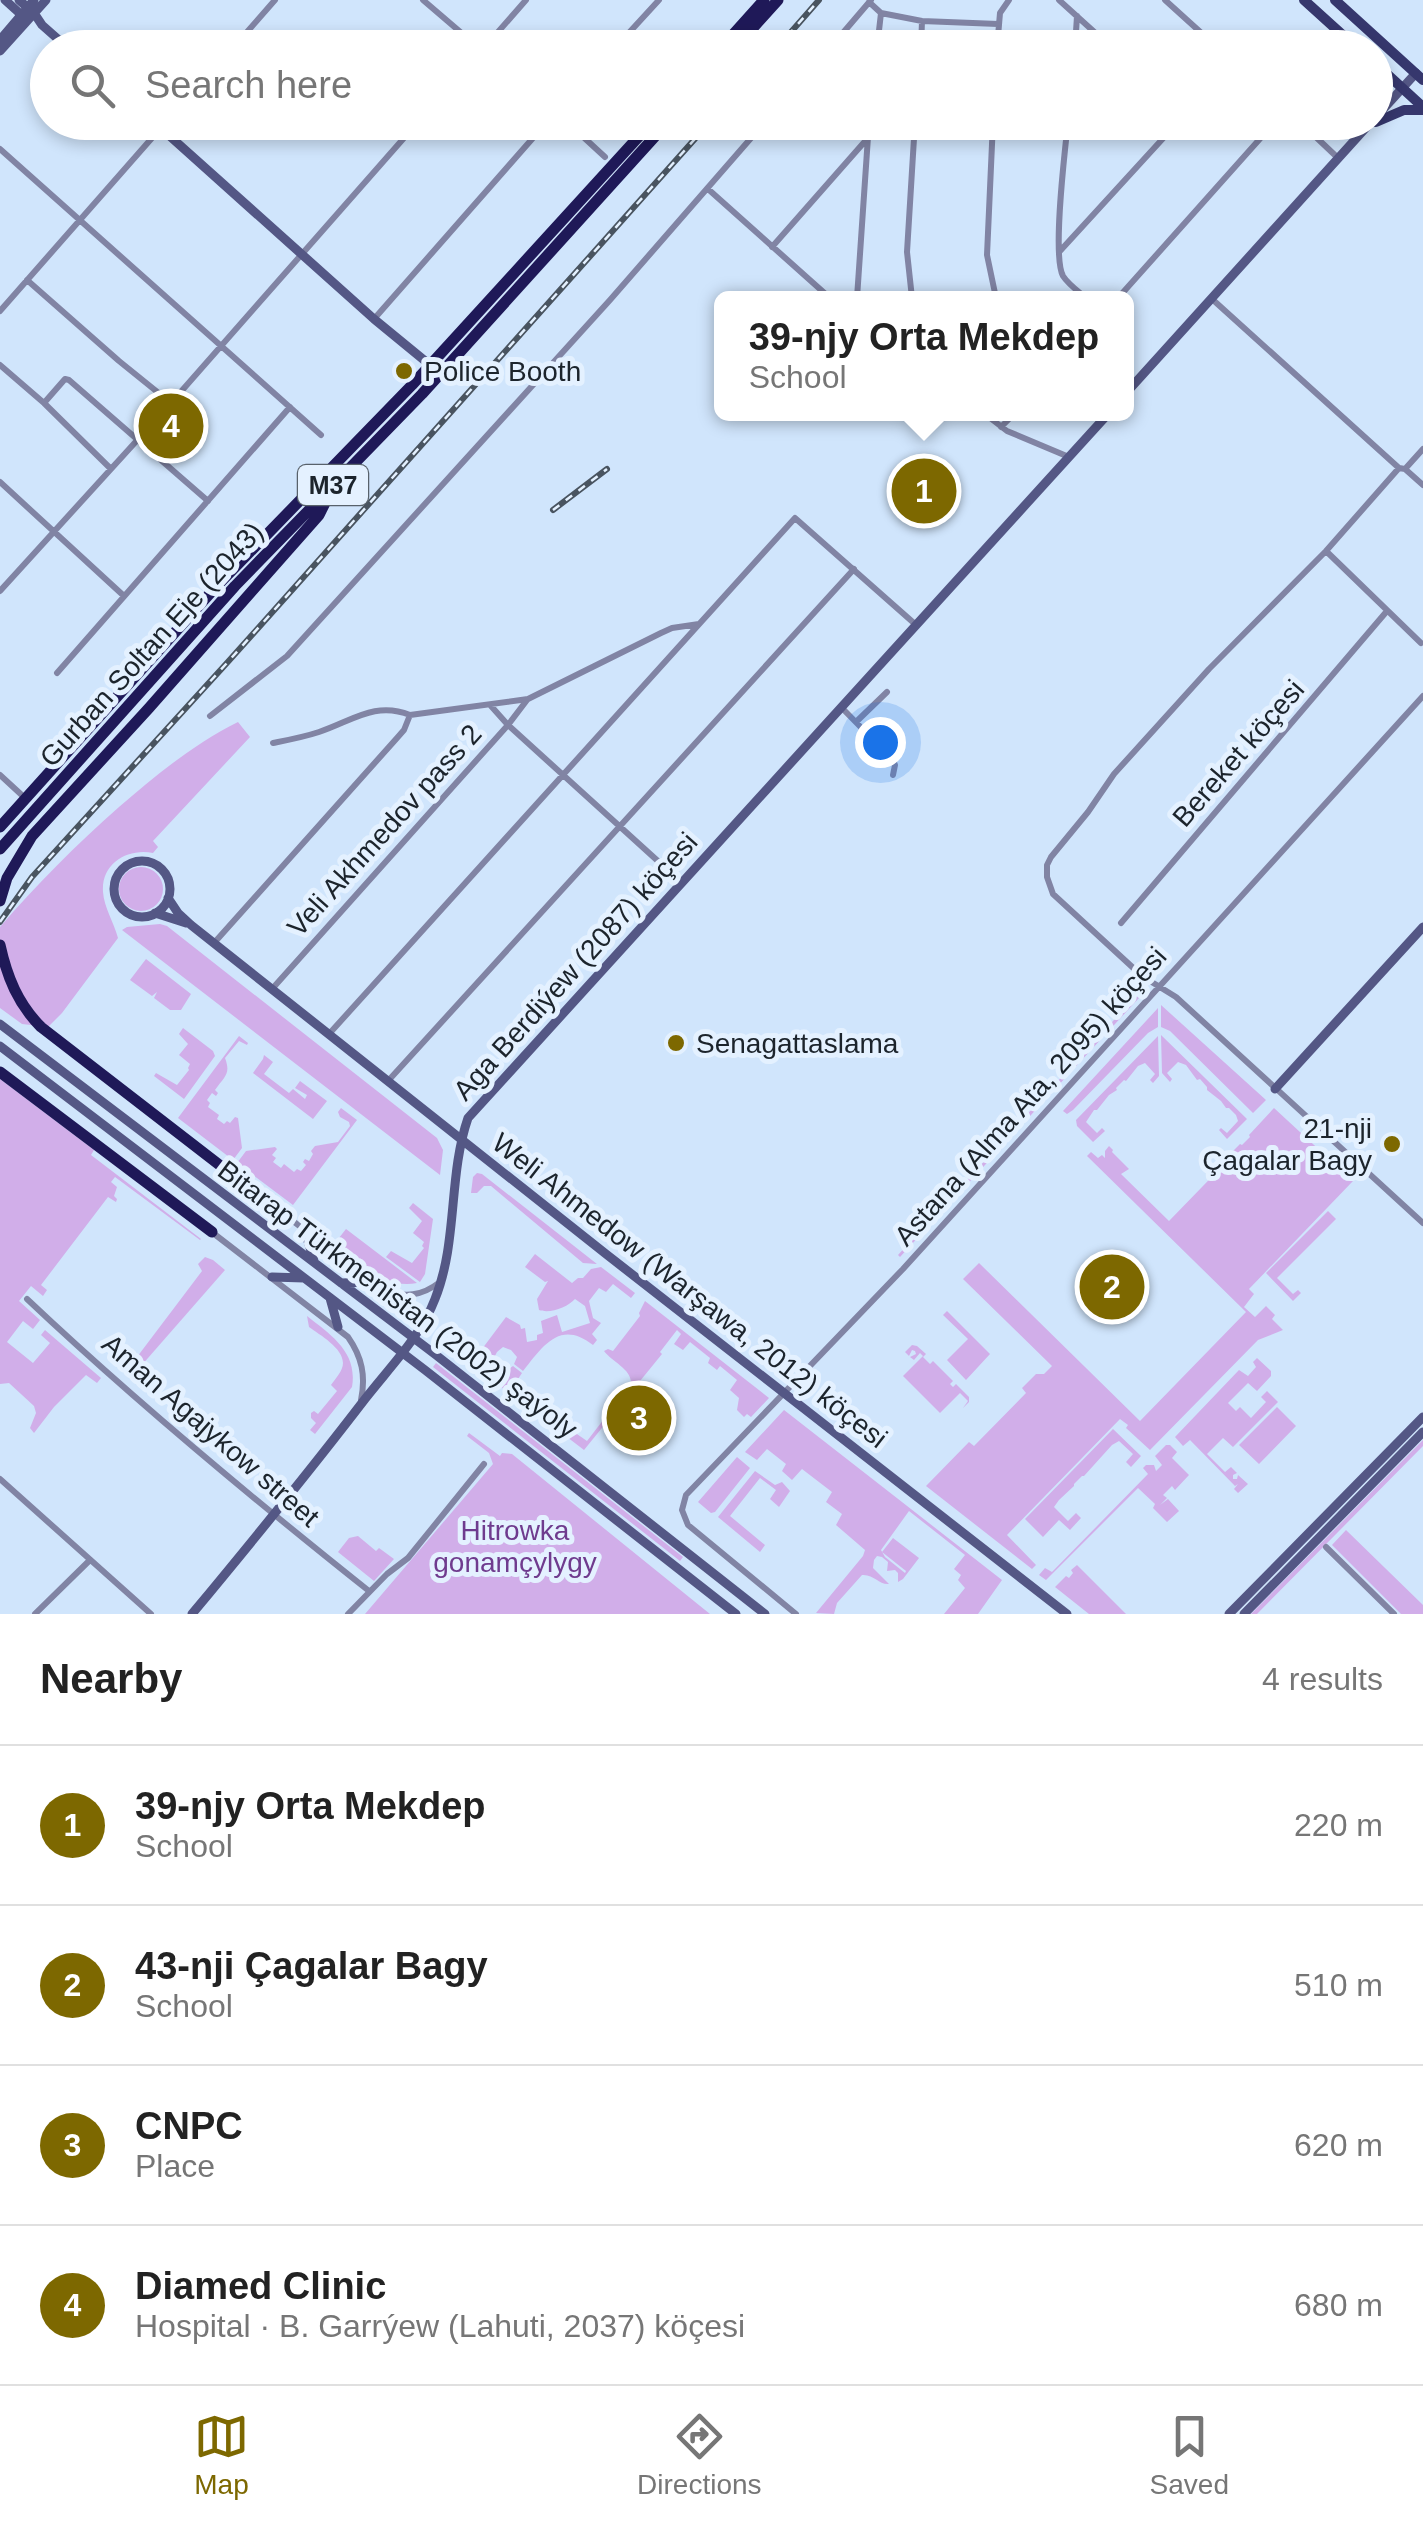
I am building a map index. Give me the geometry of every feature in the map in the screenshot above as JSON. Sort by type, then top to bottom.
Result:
[{"type":"highway","points":[[736,30],[764,0]]},
{"type":"highway","points":[[751,30],[778,0]]},
{"type":"highway","name":"Gurban Soltan Eje (2043)","points":[[0,849],[235,586],[337,480],[636,140]]},
{"type":"highway","name":"Gurban Soltan Eje (2043)","points":[[0,828],[213,590],[435,370],[651,140]]},
{"type":"highway","points":[[0,901],[6,878],[32,836],[319,515],[337,480]]},
{"type":"highway","points":[[0,945],[10,982],[32,1018],[248,1187]]},
{"type":"highway","points":[[0,1072],[212,1232]]},
{"type":"main road","points":[[1304,0],[1337,30]]},
{"type":"main road","points":[[1335,0],[1369,30]]},
{"type":"main road","points":[[1393,52],[1420,76]]},
{"type":"main road","points":[[1393,81],[1423,109]]},
{"type":"main road","points":[[1393,114],[1423,109]]},
{"type":"street","points":[[5,0],[27,9],[48,30]]},
{"type":"street","points":[[0,40],[27,9],[46,0]]},
{"type":"street","points":[[249,30],[275,0]]},
{"type":"street","points":[[422,0],[459,30]]},
{"type":"street","points":[[498,30],[526,0]]},
{"type":"street","points":[[632,30],[659,0]]},
{"type":"street","points":[[998,30],[1000,13],[1009,0]]},
{"type":"street","points":[[1059,0],[1092,30]]},
{"type":"street","points":[[1166,0],[1198,30]]},
{"type":"street","points":[[845,30],[870,1],[881,13],[922,20],[998,24]]},
{"type":"street","points":[[0,51],[27,9]]},
{"type":"street","points":[[879,30],[881,13]]},
{"type":"street","points":[[1076,30],[1077,16]]},
{"type":"street","points":[[921,30],[922,20]]},
{"type":"street","points":[[1393,98],[1420,76]]},
{"type":"street","points":[[0,311],[147,140]]},
{"type":"street","points":[[177,140],[435,370]]},
{"type":"street","points":[[0,591],[402,140]]},
{"type":"street","points":[[374,319],[531,140]]},
{"type":"street","points":[[585,140],[604,158]]},
{"type":"street","points":[[210,716],[286,656],[610,300],[750,140]]},
{"type":"street","points":[[772,247],[866,140]]},
{"type":"street","points":[[857,291],[868,140]]},
{"type":"street","points":[[911,291],[907,252],[915,140]]},
{"type":"street","points":[[992,140],[987,255],[995,291]]},
{"type":"street","points":[[1067,140],[1060,252],[1064,277],[1079,291]]},
{"type":"street","points":[[1060,252],[1162,140]]},
{"type":"street","points":[[1124,291],[1258,140]]},
{"type":"street","points":[[1319,140],[1338,158]]},
{"type":"street","points":[[1134,385],[1355,140]]},
{"type":"street","points":[[0,149],[321,435]]},
{"type":"street","points":[[708,189],[822,291]]},
{"type":"street","points":[[27,280],[171,403]]},
{"type":"street","points":[[1212,299],[1423,485]]},
{"type":"street","points":[[0,365],[111,468]]},
{"type":"street","points":[[44,403],[65,379],[69,380],[208,501]]},
{"type":"street","points":[[57,672],[290,407]]},
{"type":"street","points":[[994,421],[1069,457]]},
{"type":"street","points":[[1001,427],[1007,421]]},
{"type":"street","name":"Aga Berdiýew (2087) köçesi","points":[[192,1614],[402,1352],[434,1304],[468,1118],[1102,421]]},
{"type":"street","points":[[1423,450],[1209,670],[1114,774],[1047,866],[1053,894],[1142,976],[1176,996],[1423,1223]]},
{"type":"street","points":[[0,482],[124,596]]},
{"type":"street","points":[[330,1034],[796,518],[915,624]]},
{"type":"street","points":[[1326,551],[1421,643]]},
{"type":"street","points":[[388,1081],[854,569]]},
{"type":"street","name":"Bereket köçesi","points":[[1121,923],[1387,612]]},
{"type":"street","points":[[272,743],[315,734],[372,712],[391,709],[410,715],[528,699],[672,628],[701,624]]},
{"type":"street","points":[[857,721],[887,692]]},
{"type":"street","name":"Astana (Alma Ata, 2095) köçesi","points":[[796,1614],[688,1525],[682,1510],[686,1494],[903,1268],[1423,696]]},
{"type":"street","name":"Veli Akhmedov pass 2","points":[[272,989],[528,699]]},
{"type":"street","points":[[491,705],[508,725],[681,882]]},
{"type":"street","points":[[840,706],[892,760],[893,775]]},
{"type":"street","points":[[214,943],[404,730],[410,715]]},
{"type":"street","points":[[0,775],[26,798]]},
{"type":"street","name":"Weli Ahmedow (Warşawa, 2012) köçesi","points":[[192,925],[155,913],[140,917],[130,914],[116,900],[115,880],[120,871],[138,861],[157,866],[167,878],[168,898],[192,925],[1067,1614]]},
{"type":"street","points":[[155,913],[168,898]]},
{"type":"street","points":[[1274,1089],[1423,927]]},
{"type":"street","name":"Bitarap Türkmenistan (2002) şaýoly","points":[[0,1024],[413,1336],[765,1614]]},
{"type":"street","name":"Bitarap Türkmenistan (2002) şaýoly","points":[[0,1046],[402,1352],[736,1614]]},
{"type":"street","points":[[248,1187],[384,1290],[404,1296],[423,1292],[441,1281]]},
{"type":"street","points":[[306,1231],[315,1263]]},
{"type":"street","points":[[212,1232],[348,1337],[360,1357],[364,1386],[359,1407]]},
{"type":"street","points":[[272,1277],[304,1278]]},
{"type":"street","points":[[341,1282],[371,1282]]},
{"type":"street","name":"Aman Agajykow street","points":[[27,1298],[146,1406],[368,1591]]},
{"type":"street","points":[[330,1298],[338,1328]]},
{"type":"street","points":[[1229,1614],[1423,1417]]},
{"type":"street","points":[[1244,1614],[1423,1432]]},
{"type":"street","points":[[348,1614],[368,1591],[408,1558],[484,1464]]},
{"type":"street","points":[[0,1479],[151,1614]]},
{"type":"street","points":[[1326,1547],[1394,1614]]},
{"type":"street","points":[[35,1614],[90,1560]]},
{"type":"green space","points":[[238,722],[250,737],[153,841],[158,847],[153,853],[126,855],[106,873],[104,898],[118,938],[62,1013],[48,1027],[22,1024],[0,1008],[0,927],[57,865],[119,807],[176,761]]},
{"type":"green space","points":[[141,867],[157,873],[163,889],[157,905],[141,911],[125,905],[119,889],[125,873]]},
{"type":"green space","points":[[160,924],[437,1138],[443,1150],[440,1175],[122,930]]},
{"type":"green space","points":[[146,959],[191,994],[181,1010],[170,1010],[154,998],[157,992],[152,996],[130,980]]},
{"type":"green space","points":[[1136,996],[1139,998],[900,1257],[898,1255]]},
{"type":"green space","points":[[1161,1005],[1266,1100],[1253,1113],[1170,1031],[1161,1027]]},
{"type":"green space","points":[[1158,1008],[1158,1027],[1073,1110],[1067,1114],[1063,1111]]},
{"type":"green space","points":[[183,1028],[215,1056],[184,1099],[154,1076],[156,1073],[177,1085],[189,1070],[190,1064],[179,1055],[188,1044],[179,1034]]},
{"type":"green space","points":[[1161,1035],[1247,1119],[1227,1139],[1219,1130],[1227,1133],[1238,1121],[1236,1115],[1186,1065],[1178,1062],[1167,1073],[1170,1082],[1162,1073]]},
{"type":"green space","points":[[239,1036],[247,1045],[239,1041],[225,1058],[226,1075],[215,1090],[216,1096],[212,1093],[207,1100],[208,1107],[224,1124],[238,1118],[242,1148],[233,1160],[178,1118]]},
{"type":"green space","points":[[1158,1036],[1159,1076],[1153,1083],[1150,1080],[1155,1074],[1145,1063],[1138,1066],[1094,1110],[1086,1122],[1097,1133],[1102,1128],[1105,1131],[1093,1142],[1076,1120]]},
{"type":"green space","points":[[264,1055],[273,1062],[264,1074],[289,1093],[293,1089],[305,1099],[307,1095],[295,1088],[300,1081],[327,1101],[313,1119],[253,1073]]},
{"type":"green space","points":[[0,1079],[201,1239],[115,1177],[111,1182],[117,1187],[116,1202],[108,1197],[41,1285],[47,1290],[43,1296],[31,1286],[19,1301],[40,1320],[33,1329],[23,1321],[7,1342],[33,1363],[50,1343],[41,1335],[45,1330],[101,1378],[97,1383],[86,1375],[34,1433],[30,1428],[36,1413],[34,1406],[9,1383],[0,1384]]},
{"type":"green space","points":[[341,1108],[357,1120],[293,1205],[237,1163],[246,1151],[275,1147],[273,1162],[281,1168],[284,1164],[294,1172],[301,1171],[315,1146],[338,1142],[350,1126],[340,1117]]},
{"type":"green space","points":[[1274,1108],[1353,1181],[1249,1289],[1254,1294],[1244,1307],[1255,1317],[1266,1306],[1283,1330],[1258,1340],[1150,1450],[1120,1419],[1007,1535],[1036,1565],[1032,1569],[926,1486],[969,1442],[974,1446],[1026,1393],[1022,1388],[1036,1374],[1044,1374],[1052,1366],[963,1279],[979,1263],[1140,1421],[1246,1312],[1087,1156],[1091,1152],[1105,1158],[1109,1146],[1129,1169],[1121,1174],[1169,1221]]},
{"type":"green space","points":[[477,1173],[597,1264],[583,1263],[491,1186],[471,1193]]},
{"type":"green space","points":[[413,1203],[433,1219],[425,1274],[420,1282],[386,1257],[391,1251],[412,1263],[424,1248],[424,1242],[413,1233],[422,1221],[409,1208]]},
{"type":"green space","points":[[1328,1211],[1336,1219],[1277,1278],[1293,1294],[1298,1290],[1301,1293],[1293,1301],[1266,1273]]},
{"type":"green space","points":[[346,1229],[417,1283],[394,1282],[363,1265],[335,1243]]},
{"type":"green space","points":[[535,1254],[572,1283],[591,1269],[601,1267],[635,1293],[631,1298],[613,1284],[606,1292],[599,1288],[589,1301],[593,1318],[601,1323],[592,1334],[597,1340],[593,1345],[562,1335],[545,1345],[523,1371],[514,1364],[517,1357],[511,1350],[503,1347],[497,1352],[493,1360],[506,1371],[513,1366],[522,1373],[514,1385],[526,1394],[529,1390],[549,1405],[540,1417],[461,1356],[469,1346],[479,1353],[506,1317],[525,1328],[527,1342],[537,1340],[537,1335],[543,1333],[541,1321],[557,1315],[562,1332],[590,1323],[585,1306],[575,1299],[558,1309],[539,1310],[537,1299],[548,1281],[525,1267]]},
{"type":"green space","points":[[205,1257],[225,1270],[141,1366],[134,1361],[202,1271],[198,1264]]},
{"type":"green space","points":[[645,1301],[769,1398],[751,1417],[744,1417],[737,1410],[739,1398],[730,1390],[737,1380],[720,1366],[717,1370],[708,1363],[710,1358],[690,1342],[683,1350],[674,1344],[681,1334],[677,1330],[584,1450],[550,1424],[559,1413],[587,1441],[631,1384],[625,1370],[604,1351],[613,1351],[640,1316]]},
{"type":"green space","points":[[947,1311],[990,1354],[966,1380],[947,1360],[968,1339],[943,1315]]},
{"type":"green space","points":[[307,1316],[341,1346],[353,1375],[352,1387],[315,1434],[310,1430],[316,1423],[311,1413],[318,1414],[337,1391],[331,1385],[343,1363],[335,1347],[309,1327]]},
{"type":"green space","points":[[912,1345],[953,1381],[953,1387],[956,1384],[969,1397],[969,1402],[963,1408],[968,1401],[960,1393],[940,1413],[903,1376],[923,1356],[920,1353],[914,1360],[910,1357],[915,1351],[909,1356],[905,1352]]},
{"type":"green space","points":[[1257,1358],[1271,1371],[1271,1376],[1257,1391],[1248,1383],[1228,1403],[1236,1411],[1240,1407],[1251,1418],[1266,1402],[1261,1397],[1267,1391],[1278,1402],[1233,1447],[1223,1438],[1207,1454],[1225,1472],[1231,1467],[1237,1473],[1233,1479],[1238,1475],[1248,1484],[1238,1493],[1234,1489],[1238,1484],[1235,1486],[1190,1440],[1183,1446],[1175,1437],[1239,1370],[1248,1376],[1256,1367],[1253,1362]]},
{"type":"green space","points":[[436,1363],[683,1557],[680,1561],[433,1367]]},
{"type":"green space","points":[[1277,1407],[1296,1426],[1259,1464],[1239,1445]]},
{"type":"green space","points":[[784,1410],[1002,1580],[978,1614],[944,1614],[965,1588],[958,1580],[961,1575],[954,1569],[965,1555],[909,1511],[881,1550],[893,1538],[919,1558],[903,1579],[898,1582],[898,1573],[887,1571],[888,1562],[877,1556],[873,1568],[889,1584],[862,1575],[837,1603],[834,1614],[816,1613],[865,1550],[836,1525],[842,1514],[826,1502],[832,1492],[802,1469],[792,1480],[782,1471],[786,1464],[767,1449],[757,1460],[745,1452]]},
{"type":"green space","points":[[1113,1429],[1141,1456],[1131,1467],[1126,1462],[1133,1454],[1119,1441],[1112,1445],[1054,1507],[1068,1521],[1076,1513],[1081,1518],[1070,1530],[1059,1520],[1043,1537],[1025,1519]]},
{"type":"green space","name":"Hitrowka gonamçylygy","points":[[469,1433],[500,1456],[512,1454],[710,1614],[365,1614],[493,1464],[489,1453],[467,1436]]},
{"type":"green space","points":[[1423,1440],[1423,1446],[1257,1614],[1251,1614]]},
{"type":"green space","points":[[1166,1445],[1177,1452],[1172,1458],[1189,1475],[1175,1490],[1172,1486],[1163,1495],[1167,1498],[1160,1505],[1168,1499],[1179,1511],[1167,1522],[1138,1488],[1046,1580],[1039,1575],[1045,1568],[1052,1572],[1148,1474],[1143,1468],[1146,1465],[1154,1465],[1156,1471],[1162,1465],[1155,1456]]},
{"type":"green space","points":[[737,1457],[750,1468],[711,1513],[698,1502]]},
{"type":"green space","points":[[755,1471],[775,1485],[782,1482],[790,1491],[779,1507],[770,1499],[776,1490],[760,1478],[730,1516],[765,1545],[760,1552],[718,1517]]},
{"type":"green space","points":[[1346,1530],[1423,1605],[1423,1614],[1401,1614],[1332,1545]]},
{"type":"green space","points":[[358,1536],[394,1559],[374,1581],[338,1552],[349,1538]]},
{"type":"green space","points":[[1077,1565],[1126,1614],[1089,1614],[1055,1587],[1066,1576],[1069,1578]]},
{"type":"railway","points":[[793,30],[819,0]]},
{"type":"railway","points":[[0,922],[32,877],[694,140]]},
{"type":"railway","points":[[553,510],[607,469]]},
{"type":"place","name":"Police Booth","points":[[404,371]]},
{"type":"place","name":"Diamed Clinic","points":[[171,426]]},
{"type":"place","name":"39-njy Orta Mekdep","points":[[924,491]]},
{"type":"place","name":"Senagattaslama","points":[[676,1043]]},
{"type":"place","name":"21-nji Çagalar Bagy","points":[[1392,1144]]},
{"type":"place","name":"43-nji Çagalar Bagy","points":[[1112,1287]]},
{"type":"place","name":"CNPC","points":[[639,1418]]}]
